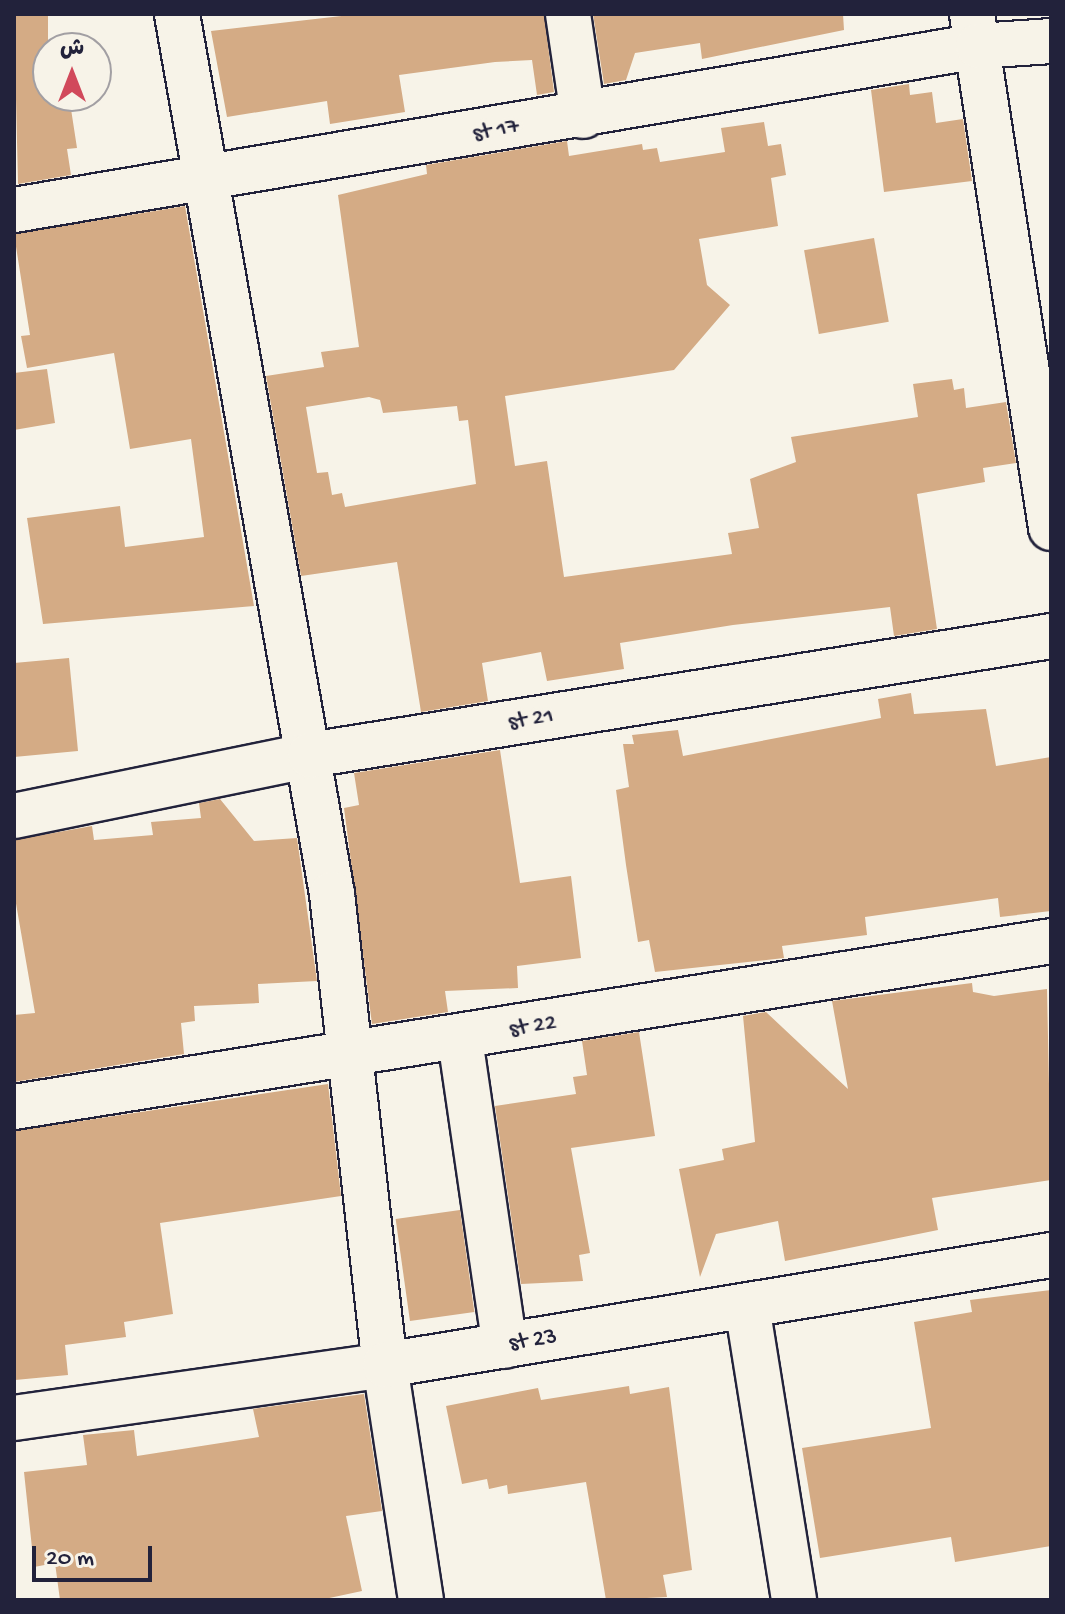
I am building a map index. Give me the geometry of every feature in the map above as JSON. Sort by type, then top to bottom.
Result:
[{"type":"street","points":[[177,14],[310,755],[354,1056],[385,1365],[421,1600]]},
{"type":"street","points":[[568,14],[583,116]]},
{"type":"street","points":[[975,30],[1051,528]]},
{"type":"street","name":"st 17","points":[[14,210],[205,182],[583,116],[975,30],[1051,41]]},
{"type":"street","name":"st 21","points":[[14,816],[310,755],[1051,636]]},
{"type":"street","name":"st 22","points":[[14,1107],[354,1056],[1051,941]]},
{"type":"street","points":[[460,1039],[505,1346]]},
{"type":"street","name":"st 23","points":[[14,1418],[385,1365],[1051,1255]]},
{"type":"street","points":[[747,1306],[794,1600]]},
{"type":"building","points":[[14,14],[48,14],[48,32],[32,32],[32,112],[71,112],[77,148],[67,149],[71,175],[18,184]]},
{"type":"building","points":[[359,14],[544,14],[554,92],[537,95],[532,60],[495,62],[399,75],[405,112],[330,124],[327,101],[227,117],[211,31]]},
{"type":"building","points":[[593,14],[843,14],[844,30],[702,59],[700,43],[635,53],[626,80],[604,84]]},
{"type":"building","points":[[909,84],[910,95],[932,92],[936,123],[963,119],[972,181],[884,192],[871,90]]},
{"type":"building","points":[[764,122],[768,146],[781,144],[786,175],[771,178],[778,226],[699,239],[707,285],[730,305],[674,370],[505,396],[515,466],[547,461],[564,577],[732,554],[728,533],[759,528],[750,479],[796,462],[791,437],[918,417],[913,384],[952,379],[954,390],[964,388],[966,408],[1006,402],[1016,463],[983,468],[985,482],[917,494],[937,629],[894,636],[890,607],[733,625],[620,643],[624,669],[547,681],[541,652],[482,663],[488,701],[421,712],[397,562],[301,576],[266,376],[324,367],[321,352],[359,347],[338,195],[427,174],[426,165],[567,141],[569,156],[642,144],[643,150],[657,148],[660,162],[725,152],[721,128]],"holes":[[[369,397],[380,400],[383,413],[457,406],[459,421],[468,420],[476,484],[345,507],[342,493],[332,495],[328,472],[317,473],[306,407]]]},
{"type":"building","points":[[185,206],[254,606],[43,624],[27,518],[120,506],[125,547],[204,537],[191,439],[130,449],[114,353],[27,368],[21,336],[30,335],[14,234]]},
{"type":"building","points":[[874,238],[889,322],[819,334],[804,250]]},
{"type":"building","points":[[47,369],[55,423],[14,430],[14,373]]},
{"type":"building","points":[[69,658],[78,751],[14,757],[14,663]]},
{"type":"building","points":[[911,693],[914,714],[986,709],[996,766],[1051,757],[1051,911],[1000,917],[998,898],[865,917],[867,935],[782,946],[784,958],[655,972],[649,940],[638,942],[626,865],[616,790],[629,787],[623,744],[634,744],[632,735],[678,730],[683,756],[881,718],[878,699]]},
{"type":"building","points":[[500,750],[520,883],[571,876],[581,958],[517,966],[518,988],[445,991],[448,1012],[372,1024],[344,808],[359,805],[354,773]]},
{"type":"building","points":[[220,799],[254,841],[297,838],[317,981],[258,984],[259,1003],[194,1006],[195,1021],[181,1023],[184,1054],[14,1082],[14,1015],[35,1013],[14,892],[14,840],[92,826],[94,840],[153,835],[151,822],[201,818],[199,803]]},
{"type":"building","points":[[972,983],[973,992],[994,996],[1047,989],[1051,1180],[932,1198],[938,1230],[785,1261],[778,1221],[716,1234],[700,1277],[679,1169],[724,1160],[722,1149],[755,1142],[743,1016],[766,1012],[848,1089],[832,1001]]},
{"type":"building","points":[[639,1032],[655,1136],[571,1148],[590,1253],[579,1255],[583,1281],[521,1284],[495,1106],[576,1094],[573,1077],[587,1075],[582,1041]]},
{"type":"building","points":[[328,1084],[341,1196],[160,1223],[173,1314],[124,1322],[126,1337],[65,1345],[68,1375],[15,1380],[14,1131]]},
{"type":"building","points":[[460,1210],[474,1312],[410,1321],[396,1219]]},
{"type":"building","points":[[1051,1290],[1051,1546],[955,1562],[951,1537],[820,1558],[802,1448],[931,1428],[914,1322],[972,1312],[970,1300]]},
{"type":"building","points":[[629,1386],[630,1394],[669,1387],[692,1570],[663,1575],[667,1597],[606,1600],[586,1482],[508,1494],[507,1485],[489,1489],[487,1479],[462,1484],[446,1406],[538,1388],[541,1400]]},
{"type":"building","points":[[364,1394],[382,1511],[346,1516],[362,1591],[320,1600],[60,1600],[55,1563],[34,1567],[24,1472],[87,1465],[83,1435],[134,1430],[137,1456],[259,1437],[253,1409]]}]
